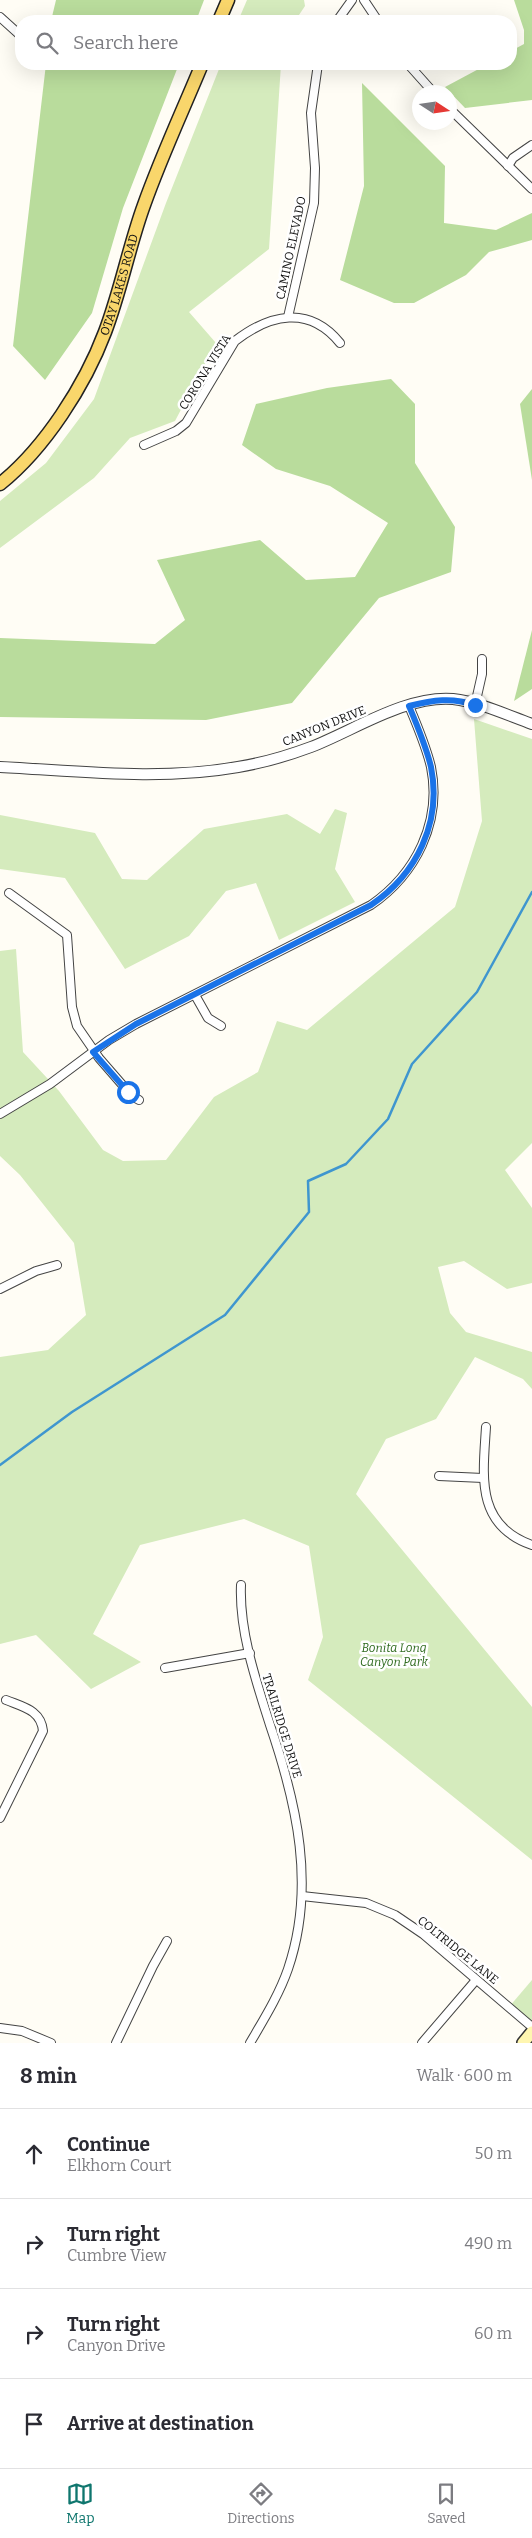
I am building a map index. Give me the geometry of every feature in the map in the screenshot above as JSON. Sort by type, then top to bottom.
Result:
[{"type":"main road","points":[[222,15],[228,0]]},
{"type":"main road","name":"OTAY LAKES ROAD","points":[[0,484],[45,436],[75,394],[94,359],[105,331],[144,204],[200,70]]},
{"type":"main road","points":[[523,2043],[532,2032]]},
{"type":"street","points":[[341,15],[352,0]]},
{"type":"street","points":[[364,0],[374,15]]},
{"type":"street","points":[[0,17],[15,31]]},
{"type":"street","name":"CAMINO ELEVADO","points":[[288,317],[314,203],[315,168],[311,113],[317,70]]},
{"type":"street","points":[[413,70],[427,85]]},
{"type":"street","points":[[457,116],[532,189]]},
{"type":"street","points":[[508,166],[514,158],[532,145]]},
{"type":"street","name":"CORONA VISTA","points":[[144,444],[176,431],[186,423],[235,341],[247,332],[278,318],[288,317],[313,320],[329,330],[340,342]]},
{"type":"street","points":[[475,705],[482,674],[482,658]]},
{"type":"street","name":"CANYON DRIVE","points":[[0,767],[162,774],[237,767],[311,747],[409,706],[440,699],[475,705],[532,724]]},
{"type":"street","points":[[0,1114],[50,1084],[93,1052],[136,1024],[371,905],[389,891],[405,874],[423,845],[430,823],[433,800],[430,765],[409,706]]},
{"type":"street","points":[[10,893],[67,935],[72,1007],[77,1026],[93,1052],[132,1096],[139,1100]]},
{"type":"street","points":[[195,995],[208,1018],[220,1026]]},
{"type":"street","points":[[0,1288],[36,1271],[57,1265]]},
{"type":"street","points":[[486,1427],[483,1478],[485,1498],[493,1516],[515,1539],[532,1545]]},
{"type":"street","points":[[439,1476],[483,1478]]},
{"type":"street","name":"TRAILRIDGE DRIVE","points":[[241,1585],[240,1600],[256,1683],[288,1777],[301,1856],[302,1896],[298,1930],[288,1970],[250,2043]]},
{"type":"street","points":[[165,1668],[250,1653]]},
{"type":"street","points":[[0,1818],[43,1731],[40,1716],[33,1711],[6,1700]]},
{"type":"street","name":"COLTRIDGE LANE","points":[[302,1896],[366,1903],[395,1915],[423,1934],[532,2027]]},
{"type":"street","points":[[116,2043],[152,1966],[167,1941]]},
{"type":"street","points":[[422,2043],[476,1980]]},
{"type":"street","points":[[0,2028],[22,2031],[51,2043]]},
{"type":"green space","points":[[56,0],[204,0],[198,15],[52,15]]},
{"type":"green space","points":[[247,0],[304,0],[305,6],[299,15],[241,15]]},
{"type":"green space","points":[[514,0],[532,0],[532,100],[465,108],[457,100],[457,85],[449,85],[477,70],[517,70],[517,48],[524,44],[524,30]]},
{"type":"green space","points":[[45,70],[177,70],[123,208],[92,313],[45,380],[13,346]]},
{"type":"green space","points":[[219,70],[281,70],[269,249],[189,312],[216,343],[175,421],[130,438],[94,478],[0,548],[0,501],[46,463],[94,399],[166,203]]},
{"type":"green space","points":[[362,83],[445,166],[444,223],[496,230],[532,213],[532,240],[489,252],[466,275],[414,303],[394,303],[340,280],[364,186]]},
{"type":"green space","points":[[391,379],[415,404],[415,463],[455,527],[451,572],[379,598],[292,703],[206,720],[0,717],[0,638],[155,644],[185,620],[157,560],[260,540],[306,580],[355,577],[388,523],[330,486],[276,469],[242,445],[256,404],[327,388]]},
{"type":"green space","points":[[532,389],[532,480],[520,404]]},
{"type":"green space","points":[[532,630],[532,689],[514,701]]},
{"type":"green space","name":"Bonita Long Canyon Park","points":[[474,719],[532,739],[532,1143],[505,1170],[532,1208],[532,1283],[507,1289],[464,1261],[438,1267],[450,1313],[466,1332],[532,1352],[532,1389],[523,1379],[475,1357],[436,1419],[386,1439],[356,1494],[532,1707],[532,1860],[308,1680],[323,1637],[309,1546],[244,1519],[140,1545],[93,1634],[141,1662],[91,1689],[36,1635],[0,1644],[0,1357],[48,1350],[86,1315],[74,1243],[20,1175],[0,1156],[0,951],[16,949],[23,1052],[59,1091],[103,1150],[123,1161],[166,1160],[214,1097],[258,1072],[277,1021],[307,1030],[455,907],[482,821]]},
{"type":"green space","points":[[335,809],[347,813],[335,869],[355,902],[279,940],[256,883],[226,891],[189,936],[125,969],[65,878],[0,869],[0,815],[95,833],[122,879],[147,880],[204,829],[287,814],[320,834]]},
{"type":"green space","points":[[532,1980],[532,2027],[509,2007]]},
{"type":"waterway","points":[[0,1465],[72,1412],[225,1315],[309,1212],[308,1181],[346,1164],[388,1119],[412,1064],[477,992],[532,892]]},
{"type":"route","points":[[128,1092],[93,1052],[136,1024],[371,905],[398,883],[412,865],[423,845],[430,823],[433,800],[430,765],[409,706],[440,699],[461,701],[475,705]]}]
